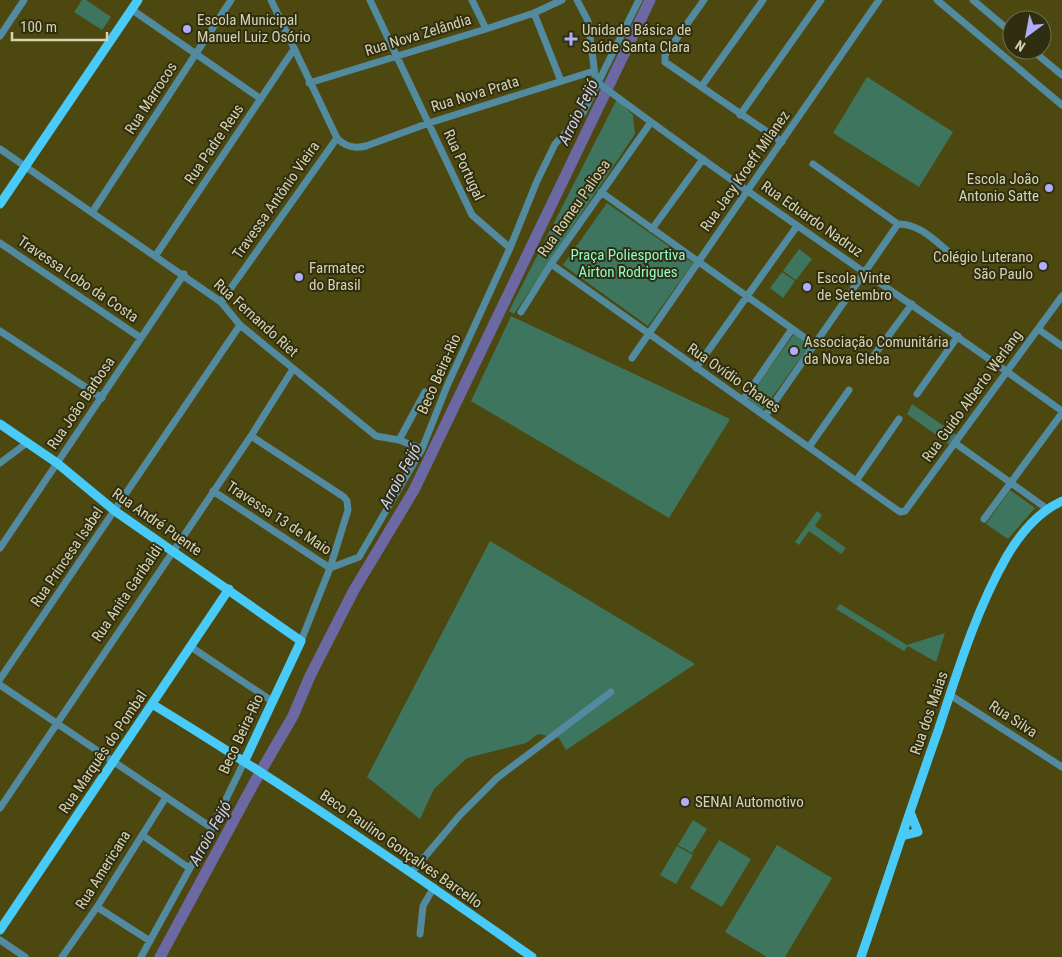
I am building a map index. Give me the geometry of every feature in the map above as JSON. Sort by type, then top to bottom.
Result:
[{"type":"main road","points":[[0,204],[138,0]]},
{"type":"main road","name":"Rua André Puente","points":[[0,424],[56,463],[115,512],[229,589],[301,641]]},
{"type":"main road","name":"Rua dos Maias","points":[[861,957],[972,631],[1004,564],[1027,529],[1046,508],[1062,501]]},
{"type":"main road","name":"Rua Marquês do Pombal","points":[[0,930],[229,589]]},
{"type":"main road","name":"Beco Beira-Rio","points":[[244,760],[301,641]]},
{"type":"main road","name":"Beco Paulino Gonçalves Barcello","points":[[152,704],[271,777],[434,887],[532,957]]},
{"type":"main road","points":[[902,836],[918,832],[910,812]]},
{"type":"street","points":[[0,36],[24,0]]},
{"type":"street","name":"Rua Marrocos","points":[[93,212],[231,0]]},
{"type":"street","points":[[271,0],[309,83],[337,138]]},
{"type":"street","name":"Rua Portugal","points":[[370,0],[472,215],[510,248]]},
{"type":"street","points":[[472,0],[486,29]]},
{"type":"street","name":"Rua Nova Zelândia","points":[[309,83],[486,29],[534,13],[562,0]]},
{"type":"street","points":[[577,0],[588,21],[594,71],[599,84]]},
{"type":"street","name":"Beco Beira-Rio","points":[[301,641],[330,568],[359,557],[422,449],[447,386],[510,248],[536,181],[555,144],[583,113],[639,0]]},
{"type":"street","points":[[704,0],[663,59],[740,115],[782,142]]},
{"type":"street","points":[[701,87],[763,0]]},
{"type":"street","points":[[740,115],[821,0]]},
{"type":"street","points":[[937,0],[1062,105]]},
{"type":"street","points":[[973,0],[1002,25]]},
{"type":"street","name":"Rua Jacy Kroeff Milanez","points":[[632,358],[782,142],[875,2]]},
{"type":"street","points":[[131,9],[261,99]]},
{"type":"street","points":[[534,13],[561,81]]},
{"type":"street","name":"Rua Padre Reus","points":[[156,255],[294,49]]},
{"type":"street","points":[[1044,60],[1062,75]]},
{"type":"street","name":"Rua Nova Prata","points":[[337,138],[348,147],[366,146],[428,123],[594,71]]},
{"type":"street","name":"Rua Eduardo Nadruz","points":[[599,84],[797,226],[958,336],[1062,412]]},
{"type":"street","name":"Rua Romeu Paliosa","points":[[521,312],[551,264],[651,122]]},
{"type":"street","name":"Travessa Antônio Vieira","points":[[221,302],[337,138]]},
{"type":"street","name":"Rua Fernando Riet","points":[[0,149],[184,274],[221,302],[240,325],[376,436],[399,440],[422,449]]},
{"type":"street","points":[[652,229],[703,159]]},
{"type":"street","points":[[813,164],[898,224],[910,224],[955,258]]},
{"type":"street","points":[[601,192],[815,345]]},
{"type":"street","points":[[765,416],[898,224]]},
{"type":"street","points":[[696,368],[797,226]]},
{"type":"street","name":"Travessa Lobo da Costa","points":[[0,243],[141,338]]},
{"type":"street","name":"Rua Ovídio Chaves","points":[[551,264],[856,481],[903,512]]},
{"type":"street","name":"Rua João Barbosa","points":[[0,548],[184,274]]},
{"type":"street","name":"Rua Guido Alberto Werlang","points":[[903,512],[1062,296]]},
{"type":"street","points":[[869,362],[912,304]]},
{"type":"street","name":"Rua Princesa Isabel","points":[[0,679],[240,325]]},
{"type":"street","points":[[742,400],[792,329]]},
{"type":"street","points":[[1038,329],[1062,346]]},
{"type":"street","points":[[0,331],[102,398]]},
{"type":"street","points":[[917,394],[958,336]]},
{"type":"street","name":"Rua Anita Garibaldi","points":[[0,808],[251,436],[293,369]]},
{"type":"street","points":[[809,447],[849,390]]},
{"type":"street","points":[[399,440],[424,392]]},
{"type":"street","points":[[984,519],[1062,412]]},
{"type":"street","points":[[856,481],[899,419]]},
{"type":"street","points":[[251,436],[344,497],[347,501],[348,510],[330,568]]},
{"type":"street","points":[[0,462],[28,442]]},
{"type":"street","points":[[955,443],[1046,508]]},
{"type":"street","name":"Travessa 13 de Maio","points":[[213,490],[330,568]]},
{"type":"street","points":[[190,648],[272,701]]},
{"type":"street","points":[[0,685],[56,725],[212,828]]},
{"type":"street","points":[[412,872],[460,814],[497,778],[611,692]]},
{"type":"street","name":"Rua Silva","points":[[950,695],[1062,767]]},
{"type":"street","name":"Beco Beira-Rio","points":[[141,957],[212,828],[244,760]]},
{"type":"street","name":"Rua Americana","points":[[62,957],[97,907],[166,797]]},
{"type":"street","points":[[142,836],[189,868]]},
{"type":"street","points":[[420,934],[423,906],[434,887]]},
{"type":"street","points":[[97,907],[150,941]]},
{"type":"street","points":[[0,940],[25,957]]},
{"type":"green space","points":[[82,0],[86,0],[111,17],[102,30],[74,12]]},
{"type":"green space","points":[[867,77],[953,132],[919,187],[833,133]]},
{"type":"green space","points":[[617,99],[633,115],[635,134],[514,314],[509,311]]},
{"type":"green space","name":"Praça Poliesportiva Airton Rodrigues","points":[[607,203],[693,263],[648,326],[563,265]]},
{"type":"green space","points":[[799,249],[812,259],[796,280],[783,271]]},
{"type":"green space","points":[[782,272],[795,281],[783,298],[770,288]]},
{"type":"green space","points":[[511,316],[730,419],[669,518],[471,401]]},
{"type":"green space","points":[[794,334],[810,345],[762,411],[747,400]]},
{"type":"green space","points":[[912,404],[957,435],[950,445],[907,414]]},
{"type":"green space","points":[[1010,490],[1035,508],[1008,539],[986,524]]},
{"type":"green space","points":[[817,511],[822,515],[815,526],[846,548],[841,554],[809,531],[799,545],[795,542]]},
{"type":"green space","points":[[490,541],[695,664],[566,750],[559,738],[538,734],[526,743],[467,758],[434,789],[420,819],[367,777]]},
{"type":"green space","points":[[840,604],[907,645],[945,633],[936,662],[908,646],[904,651],[902,650],[836,609]]},
{"type":"green space","points":[[693,820],[707,829],[692,853],[678,845]]},
{"type":"green space","points":[[719,840],[751,859],[722,907],[690,888]]},
{"type":"green space","points":[[777,845],[832,878],[785,957],[767,957],[725,932]]},
{"type":"green space","points":[[677,846],[693,855],[676,884],[660,875]]},
{"type":"waterway","name":"Arroio Feijó","points":[[160,957],[254,783],[293,716],[310,676],[354,590],[414,490],[650,0]]},
{"type":"place","name":"Escola Municipal Manuel Luiz Osório","points":[[187,29]]},
{"type":"place","name":"Unidade Básica de Saúde Santa Clara","points":[[571,39]]},
{"type":"place","name":"Escola João Antonio Satte","points":[[1049,188]]},
{"type":"place","name":"Colégio Luterano São Paulo","points":[[1043,266]]},
{"type":"place","name":"Farmatec do Brasil","points":[[299,277]]},
{"type":"place","name":"Escola Vinte de Setembro","points":[[807,287]]},
{"type":"place","name":"Associação Comunitária da Nova Gleba","points":[[794,351]]},
{"type":"place","name":"SENAI Automotivo","points":[[685,802]]}]
